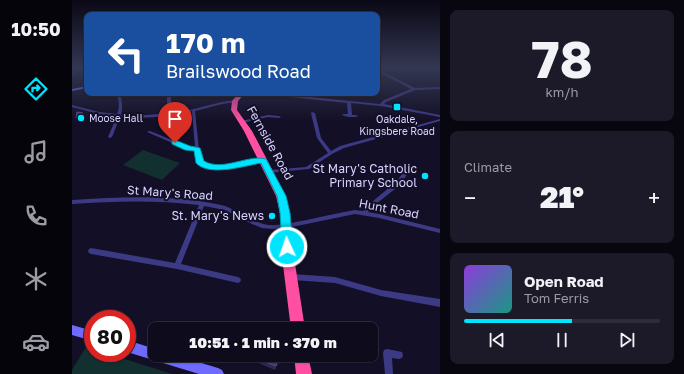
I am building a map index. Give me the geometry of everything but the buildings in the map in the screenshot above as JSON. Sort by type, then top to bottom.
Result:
[{"type":"highway","name":"Fernside Road","points":[[238,96],[231,102],[234,110],[270,172],[281,196],[297,322]]},
{"type":"highway","points":[[302,362],[304,374]]},
{"type":"main road","points":[[72,90],[84,88]]},
{"type":"main road","points":[[72,330],[84,333]]},
{"type":"main road","points":[[136,349],[148,353]]},
{"type":"main road","points":[[179,362],[218,374]]},
{"type":"street","points":[[407,85],[414,89]]},
{"type":"street","points":[[381,104],[384,101],[414,89],[440,88]]},
{"type":"street","points":[[110,137],[120,114],[121,103],[119,96]]},
{"type":"street","points":[[168,96],[169,114]]},
{"type":"street","points":[[301,96],[381,104],[440,116]]},
{"type":"street","points":[[72,106],[95,113],[169,114],[194,111],[231,102]]},
{"type":"street","points":[[349,102],[350,115]]},
{"type":"street","points":[[194,111],[197,149],[200,163],[208,167],[221,167],[263,160]]},
{"type":"street","points":[[313,112],[319,138],[330,153]]},
{"type":"street","points":[[344,115],[356,116]]},
{"type":"street","points":[[242,122],[268,116],[279,117]]},
{"type":"street","points":[[270,172],[307,168],[342,147],[440,120]]},
{"type":"street","points":[[149,132],[188,148],[197,149]]},
{"type":"street","points":[[365,213],[368,208],[398,183],[408,170]]},
{"type":"street","name":"St Mary's Road","points":[[72,202],[118,200],[169,201],[202,204],[227,208],[260,225],[286,226]]},
{"type":"street","points":[[178,266],[202,204]]},
{"type":"street","name":"Hunt Road","points":[[286,226],[345,213],[365,213],[440,231]]},
{"type":"street","points":[[90,251],[178,266],[238,280]]},
{"type":"street","points":[[291,277],[335,280],[386,294],[440,303]]},
{"type":"street","points":[[389,374],[387,353],[399,355]]},
{"type":"green space","points":[[143,150],[180,163],[162,180],[123,165]]},
{"type":"green space","points":[[84,350],[84,362],[134,362],[172,374],[72,374],[72,370]]},
{"type":"place","name":"Oakdale, Kingsbere Road","points":[[397,107]]},
{"type":"place","name":"Moose Hall","points":[[81,118]]},
{"type":"place","name":"St Mary's Catholic Primary School","points":[[425,176]]},
{"type":"place","name":"St. Mary's News","points":[[272,216]]},
{"type":"route","points":[[175,143],[191,149],[197,149],[198,160],[203,166],[208,167],[214,168],[263,160],[276,183],[281,196],[285,213],[287,247]]}]
